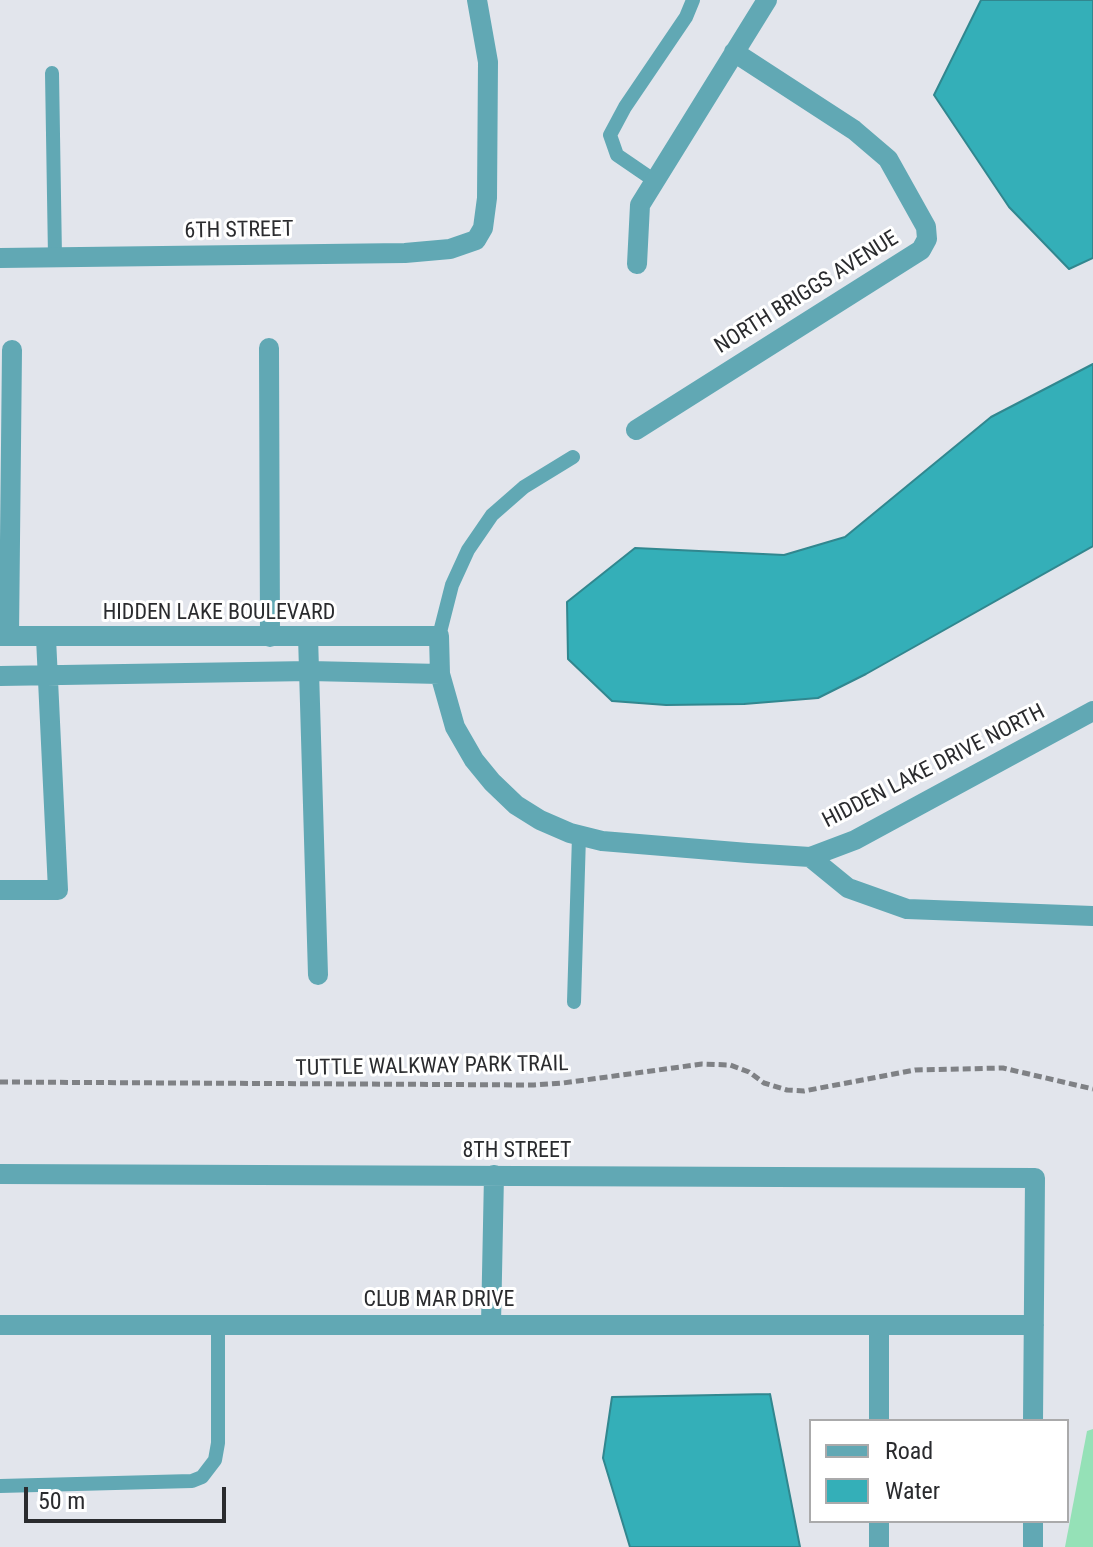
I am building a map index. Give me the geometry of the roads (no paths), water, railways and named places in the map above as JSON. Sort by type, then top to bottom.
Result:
[{"type":"street","name":"6TH STREET","points":[[0,258],[405,253],[450,249],[476,240],[483,228],[487,198],[488,62],[477,0]]},
{"type":"street","points":[[637,264],[640,205],[767,0]]},
{"type":"street","name":"NORTH BRIGGS AVENUE","points":[[636,430],[921,250],[927,239],[926,227],[888,159],[854,130],[734,52]]},
{"type":"street","points":[[269,348],[270,637]]},
{"type":"street","points":[[5,636],[12,350]]},
{"type":"street","name":"HIDDEN LAKE BOULEVARD","points":[[5,636],[439,636]]},
{"type":"street","points":[[308,636],[318,975]]},
{"type":"street","name":"HIDDEN LAKE DRIVE NORTH","points":[[439,636],[440,674],[455,727],[474,760],[516,805],[540,820],[579,836],[602,841],[810,857],[855,840],[1093,711]]},
{"type":"street","points":[[0,890],[58,890],[46,638]]},
{"type":"street","points":[[0,676],[310,671],[440,674]]},
{"type":"street","points":[[810,857],[848,888],[907,909],[1093,916]]},
{"type":"street","name":"8TH STREET","points":[[0,1174],[1035,1178],[1034,1325]]},
{"type":"street","points":[[491,1324],[494,1175]]},
{"type":"street","name":"CLUB MAR DRIVE","points":[[0,1325],[1034,1325]]},
{"type":"street","points":[[879,1325],[879,1419]]},
{"type":"street","points":[[1033,1419],[1034,1325]]},
{"type":"street","points":[[879,1523],[879,1547]]},
{"type":"street","points":[[1033,1523],[1033,1547]]},
{"type":"lane","points":[[655,181],[617,155],[610,135],[625,107],[686,17],[693,0]]},
{"type":"lane","points":[[52,73],[55,257]]},
{"type":"lane","points":[[439,636],[452,585],[468,550],[492,515],[524,487],[573,457]]},
{"type":"lane","points":[[574,1002],[579,836]]},
{"type":"lane","points":[[0,1486],[192,1481],[202,1477],[215,1460],[218,1443],[218,1324]]},
{"type":"water","points":[[981,0],[1093,0],[1093,258],[1069,269],[1009,207],[934,95]]},
{"type":"water","points":[[1093,364],[1093,546],[866,674],[818,698],[744,704],[666,705],[612,701],[568,659],[567,602],[635,548],[784,555],[845,537],[991,417]]},
{"type":"water","points":[[770,1394],[800,1547],[630,1547],[603,1458],[612,1397]]}]
